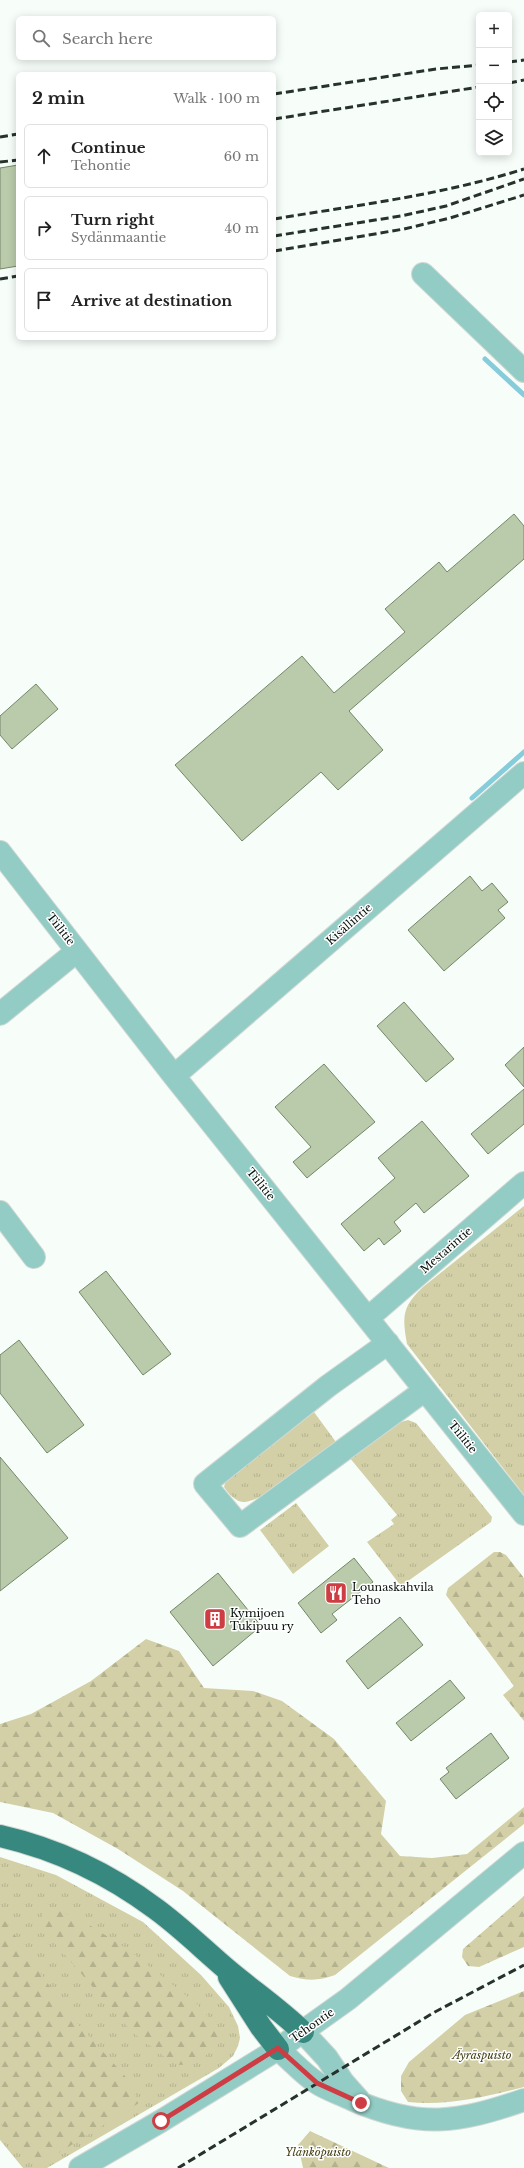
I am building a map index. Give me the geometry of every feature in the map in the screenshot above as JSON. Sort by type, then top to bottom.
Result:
[{"type":"highway","points":[[0,1836],[47,1849],[98,1872],[156,1909],[210,1955],[272,2003],[303,2032]]},
{"type":"highway","points":[[210,1955],[224,1970],[261,2027],[278,2048]]},
{"type":"street","points":[[423,274],[524,371]]},
{"type":"street","name":"Kisällintie","points":[[174,1076],[524,772]]},
{"type":"street","name":"Tiilitie","points":[[0,852],[174,1076],[524,1514]]},
{"type":"street","points":[[0,1014],[77,951]]},
{"type":"street","name":"Mestarintie","points":[[368,1318],[524,1183]]},
{"type":"street","points":[[0,1212],[34,1257]]},
{"type":"street","points":[[388,1343],[328,1386],[205,1484],[240,1526],[425,1390]]},
{"type":"street","name":"Tehontie","points":[[80,2168],[161,2121],[303,2032],[348,1999],[524,1854]]},
{"type":"street","points":[[303,2032],[327,2058],[346,2086],[361,2103]]},
{"type":"street","points":[[278,2048],[317,2083],[389,2114],[415,2120],[444,2120],[488,2112],[524,2100]]},
{"type":"green space","points":[[524,1206],[524,1495],[407,1344],[404,1319],[407,1306],[423,1287]]},
{"type":"green space","points":[[314,1412],[336,1442],[290,1478],[263,1495],[252,1501],[240,1502],[235,1499],[224,1487],[226,1480]]},
{"type":"green space","points":[[408,1420],[416,1423],[492,1517],[491,1522],[401,1586],[367,1542],[394,1524],[391,1520],[397,1515],[349,1457],[394,1424]]},
{"type":"green space","points":[[296,1503],[329,1546],[293,1574],[260,1530]]},
{"type":"green space","points":[[494,1552],[500,1552],[506,1555],[524,1578],[524,1721],[503,1695],[514,1686],[446,1595],[448,1588]]},
{"type":"green space","points":[[146,1639],[179,1651],[204,1688],[253,1691],[282,1701],[334,1739],[386,1801],[381,1834],[400,1856],[432,1858],[467,1854],[524,1807],[524,1824],[335,1975],[313,1980],[290,1976],[183,1891],[118,1849],[53,1813],[0,1802],[0,1724],[31,1714],[91,1681]]},
{"type":"green space","points":[[0,1857],[56,1875],[143,1922],[201,1975],[229,2007],[238,2026],[240,2038],[233,2056],[219,2068],[47,2168],[23,2168],[0,2140]]},
{"type":"green space","points":[[524,1896],[524,1947],[479,1967],[468,1966],[462,1957],[463,1949]]},
{"type":"green space","points":[[54,1909],[80,1919],[127,1949],[197,2004],[217,2027],[220,2038],[217,2047],[194,2064],[178,2065],[170,2061],[132,2032],[45,1932],[41,1921],[43,1912]]},
{"type":"green space","points":[[0,1913],[67,2012],[125,2076],[139,2103],[44,2162],[27,2155],[0,2122]]},
{"type":"green space","name":"Äyräspuisto","points":[[524,1991],[524,2087],[452,2102],[408,2102],[401,2091],[401,2076],[409,2062],[465,2015]]},
{"type":"green space","name":"Ylänköpuisto","points":[[310,2131],[389,2168],[303,2168],[298,2145]]},
{"type":"building","points":[[16,165],[16,266],[0,269],[0,168]]},
{"type":"building","points":[[514,514],[524,526],[524,559],[349,711],[383,750],[338,790],[321,772],[242,841],[175,765],[302,656],[334,693],[405,632],[385,609],[439,562],[447,572]]},
{"type":"building","points":[[36,684],[58,709],[12,749],[0,735],[0,716]]},
{"type":"building","points":[[470,876],[482,891],[492,883],[508,902],[498,910],[505,918],[444,971],[408,930]]},
{"type":"building","points":[[404,1002],[454,1059],[426,1082],[377,1026]]},
{"type":"building","points":[[524,1047],[524,1087],[505,1065]]},
{"type":"building","points":[[324,1064],[375,1122],[307,1178],[293,1162],[311,1147],[275,1107]]},
{"type":"building","points":[[524,1089],[524,1124],[488,1154],[471,1134]]},
{"type":"building","points":[[422,1121],[469,1176],[424,1213],[416,1203],[394,1222],[401,1231],[384,1245],[379,1238],[364,1251],[341,1224],[395,1178],[378,1158]]},
{"type":"building","points":[[106,1271],[171,1354],[143,1375],[79,1292]]},
{"type":"building","points":[[19,1340],[84,1425],[47,1453],[0,1393],[0,1355]]},
{"type":"building","points":[[0,1457],[68,1538],[0,1591]]},
{"type":"building","points":[[354,1558],[373,1582],[332,1614],[337,1620],[321,1633],[298,1603]]},
{"type":"building","name":"Kymijoen Tukipuu ry","points":[[218,1573],[261,1626],[213,1666],[170,1612]]},
{"type":"building","points":[[400,1617],[423,1645],[368,1689],[346,1661]]},
{"type":"building","points":[[450,1680],[465,1698],[411,1741],[396,1723]]},
{"type":"building","points":[[491,1733],[509,1758],[456,1799],[440,1779],[449,1772],[446,1768]]},
{"type":"waterway","points":[[485,359],[524,395]]},
{"type":"waterway","points":[[472,798],[524,752]]},
{"type":"railway","points":[[512,62],[524,60]]},
{"type":"railway","points":[[276,94],[436,69],[476,65]]},
{"type":"railway","points":[[512,82],[524,80]]},
{"type":"railway","points":[[276,119],[476,87]]},
{"type":"railway","points":[[0,137],[16,134]]},
{"type":"railway","points":[[0,162],[16,160]]},
{"type":"railway","points":[[276,219],[431,193],[524,169]]},
{"type":"railway","points":[[276,236],[401,216],[446,206],[524,179]]},
{"type":"railway","points":[[276,251],[404,229],[450,218],[524,195]]},
{"type":"railway","points":[[0,279],[16,276]]},
{"type":"railway","points":[[178,2168],[433,2013],[524,1965]]},
{"type":"place","name":"Lounaskahvila Teho","points":[[336,1593]]},
{"type":"place","name":"Kymijoen Tukipuu ry","points":[[215,1619]]},
{"type":"route","points":[[161,2121],[278,2048],[317,2083],[361,2103]]}]
